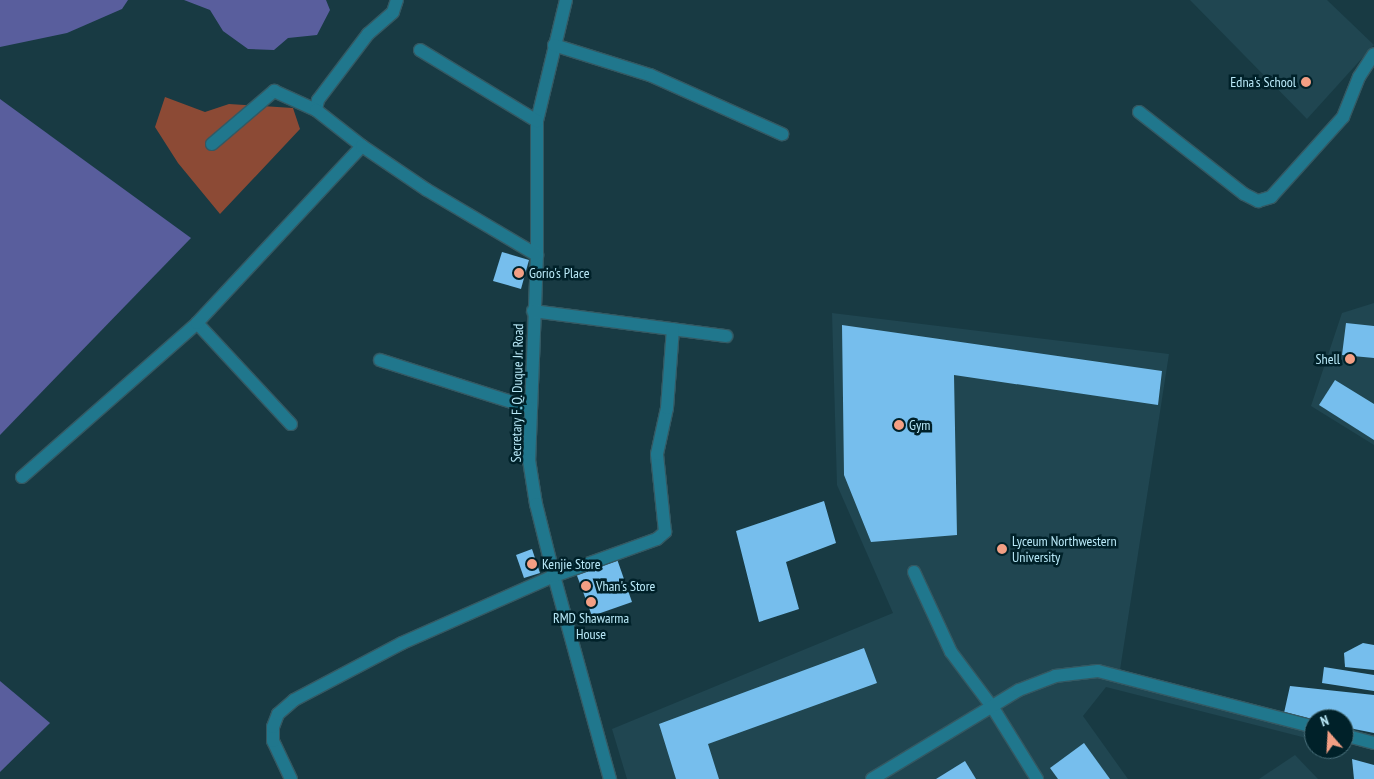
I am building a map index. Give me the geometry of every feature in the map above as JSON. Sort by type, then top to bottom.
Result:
[{"type":"street","points":[[316,110],[318,100],[368,34],[393,12],[397,0]]},
{"type":"street","name":"Secretary F. Q. Duque Jr. Road","points":[[566,0],[537,121],[537,255],[533,311],[529,460],[536,504],[554,576],[610,779]]},
{"type":"street","points":[[554,45],[650,75],[782,134]]},
{"type":"street","points":[[420,50],[537,121]]},
{"type":"street","points":[[1139,112],[1244,194],[1258,201],[1271,197],[1344,117],[1359,76],[1374,54]]},
{"type":"street","points":[[212,144],[274,91],[316,110],[362,146],[427,190],[537,255]]},
{"type":"street","points":[[22,477],[197,323],[362,146]]},
{"type":"street","points":[[533,311],[726,336]]},
{"type":"street","points":[[197,323],[291,424]]},
{"type":"street","points":[[291,779],[273,741],[272,727],[278,714],[294,700],[402,643],[554,576],[657,539],[665,532],[657,454],[668,408],[672,329]]},
{"type":"street","points":[[380,360],[530,408]]},
{"type":"street","points":[[914,572],[951,652],[993,708],[1037,779]]},
{"type":"street","points":[[872,779],[993,708],[1019,690],[1055,676],[1098,671],[1304,725]]},
{"type":"street","points":[[1354,738],[1374,743]]},
{"type":"shaded area","name":"Edna's School","points":[[1190,0],[1327,0],[1374,45],[1307,119]]},
{"type":"shaded area","points":[[165,97],[205,112],[229,104],[293,108],[300,129],[220,214],[178,163],[155,127]]},
{"type":"shaded area","name":"Shell","points":[[1374,303],[1374,445],[1311,406],[1342,313]]},
{"type":"shaded area","name":"Lyceum Northwestern University","points":[[832,313],[1169,354],[1120,670],[1304,717],[1304,737],[1106,687],[1083,716],[1128,779],[627,779],[612,729],[893,613],[837,485]]},
{"type":"shaded area","points":[[1295,755],[1318,779],[1259,779]]},
{"type":"water","points":[[0,0],[128,0],[122,9],[67,33],[0,47]]},
{"type":"water","points":[[184,0],[326,0],[330,10],[317,35],[288,38],[274,50],[248,49],[223,31],[210,10]]},
{"type":"water","points":[[0,99],[191,238],[0,435]]},
{"type":"water","points":[[0,681],[50,723],[0,772]]},
{"type":"building","points":[[502,252],[529,260],[521,289],[493,281]]},
{"type":"building","points":[[1346,323],[1374,326],[1374,358],[1342,355]]},
{"type":"building","name":"Gym","points":[[842,325],[1162,371],[1158,405],[954,375],[957,535],[871,542],[844,475]]},
{"type":"building","points":[[1335,380],[1374,404],[1374,440],[1319,405]]},
{"type":"building","points":[[824,501],[836,543],[786,562],[799,609],[759,622],[736,531]]},
{"type":"building","points":[[532,549],[540,573],[524,578],[516,555]]},
{"type":"building","points":[[617,559],[632,602],[592,616],[576,573]]},
{"type":"building","points":[[1363,643],[1374,645],[1374,670],[1345,667],[1344,653]]},
{"type":"building","points":[[864,648],[877,683],[708,744],[719,779],[676,779],[659,724]]},
{"type":"building","points":[[1324,667],[1374,675],[1374,691],[1322,683]]},
{"type":"building","points":[[1290,686],[1374,695],[1374,733],[1354,729],[1354,709],[1304,709],[1304,718],[1284,713]]},
{"type":"building","points":[[1084,743],[1110,779],[1058,779],[1050,768]]},
{"type":"building","points":[[1352,759],[1374,765],[1374,779],[1354,779]]},
{"type":"building","points":[[965,761],[976,779],[936,779]]},
{"type":"place","name":"Edna's School","points":[[1306,82]]},
{"type":"place","name":"Gorio's Place","points":[[519,273]]},
{"type":"place","name":"Shell","points":[[1350,359]]},
{"type":"place","name":"Gym","points":[[899,425]]},
{"type":"place","name":"Lyceum Northwestern University","points":[[1002,549]]},
{"type":"place","name":"Kenjie Store","points":[[532,564]]},
{"type":"place","name":"Vhan's Store","points":[[586,586]]},
{"type":"place","name":"RMD Shawarma House","points":[[591,602]]}]
